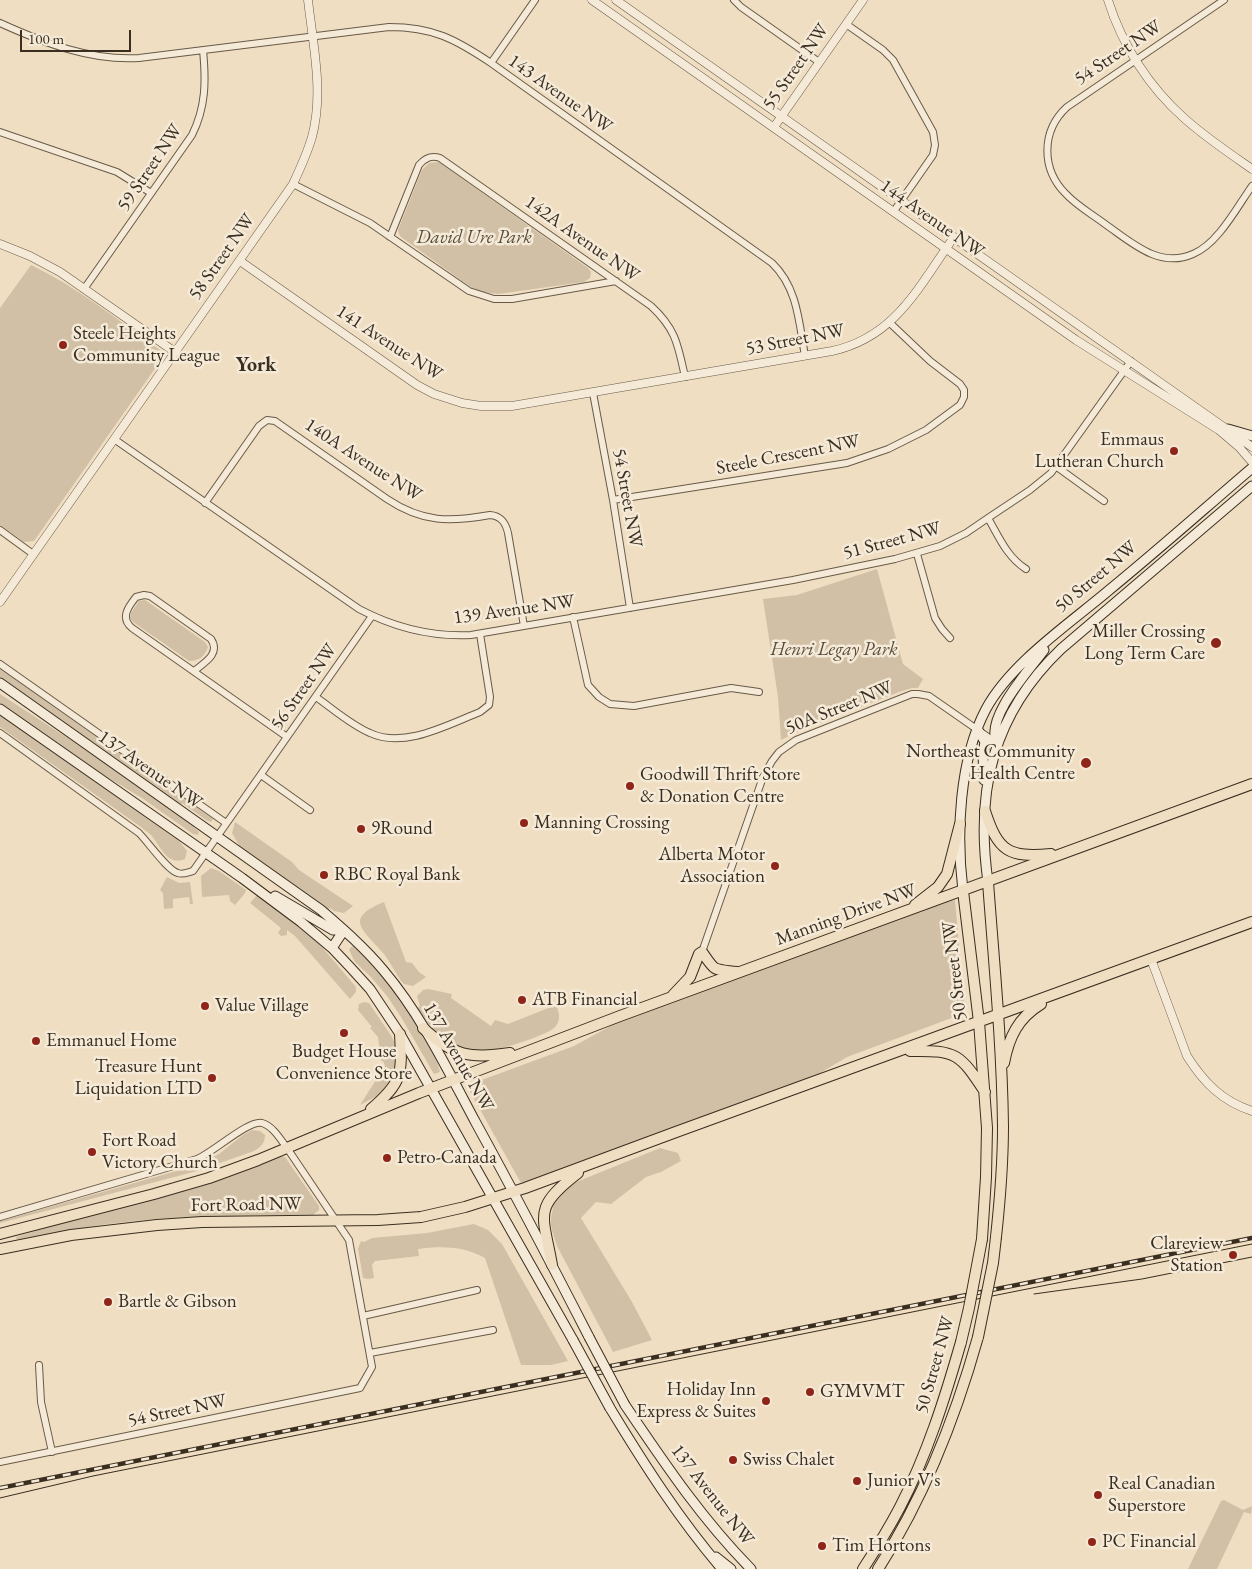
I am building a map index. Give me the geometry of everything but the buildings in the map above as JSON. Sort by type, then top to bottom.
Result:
[{"type":"main road","points":[[1228,429],[1252,436]]},
{"type":"main road","name":"50 Street NW","points":[[863,1569],[888,1530],[912,1482],[937,1421],[970,1308],[982,1239],[987,1128],[979,1022],[963,890],[960,824],[965,780],[978,730],[987,709],[997,693],[1017,670],[1048,641],[1252,468]]},
{"type":"main road","name":"50 Street NW","points":[[878,1569],[912,1511],[939,1453],[964,1385],[978,1338],[993,1262],[1002,1171],[1003,1127],[1002,1079],[988,882],[985,808],[989,777],[998,744],[1015,704],[1042,668],[1065,645],[1252,486]]},
{"type":"main road","points":[[998,744],[994,738],[994,729],[1007,700],[1043,651],[1048,641]]},
{"type":"main road","name":"137 Avenue NW","points":[[0,683],[321,910],[344,930],[385,972],[404,997],[453,1080],[514,1192],[625,1405],[674,1479],[722,1539],[751,1569]]},
{"type":"main road","name":"137 Avenue NW","points":[[0,709],[242,878],[301,922],[332,948],[370,989],[400,1034],[432,1088],[492,1199],[610,1408],[660,1489],[705,1550],[722,1569]]},
{"type":"main road","points":[[978,730],[985,742],[983,753],[985,808],[995,838],[1009,850],[1020,855],[1064,854]]},
{"type":"main road","name":"Manning Drive NW","points":[[453,1080],[739,972],[1252,784]]},
{"type":"main road","points":[[906,911],[938,887],[947,874],[953,857],[960,824]]},
{"type":"main road","points":[[242,878],[333,930],[344,930]]},
{"type":"main road","points":[[492,1199],[587,1166],[1252,922]]},
{"type":"main road","points":[[332,948],[344,930]]},
{"type":"main road","points":[[670,998],[690,977],[699,954],[702,952],[713,968],[739,972]]},
{"type":"main road","points":[[1002,1079],[1007,1050],[1016,1027],[1030,1010],[1057,994]]},
{"type":"main road","points":[[423,1028],[449,1048],[475,1056],[529,1051]]},
{"type":"main road","points":[[366,1114],[396,1084],[400,1074],[400,1034]]},
{"type":"main road","points":[[901,1051],[940,1051],[955,1056],[968,1067],[985,1093]]},
{"type":"main road","name":"Fort Road NW","points":[[2,1233],[209,1178],[453,1080]]},
{"type":"main road","points":[[552,1264],[544,1225],[547,1204],[559,1188],[587,1166]]},
{"type":"main road","name":"Fort Road NW","points":[[3,1248],[70,1235],[157,1225],[202,1222],[337,1221],[421,1217],[451,1211],[492,1199]]},
{"type":"main road","points":[[2,1233],[3,1248]]},
{"type":"main road","points":[[705,1550],[732,1569]]},
{"type":"street","name":"58 Street NW","points":[[0,602],[293,184],[308,150],[316,113],[317,81],[308,0]]},
{"type":"street","points":[[491,63],[536,0]]},
{"type":"street","name":"144 Avenue NW","points":[[592,0],[1076,340],[1218,430],[1239,447],[1252,462]]},
{"type":"street","name":"144 Avenue NW","points":[[616,0],[1252,447]]},
{"type":"street","points":[[734,0],[741,7],[819,62]]},
{"type":"street","name":"55 Street NW","points":[[774,127],[863,0]]},
{"type":"street","points":[[1108,0],[1123,38],[1135,59],[1160,93],[1185,119],[1206,137],[1252,168]]},
{"type":"street","name":"54 Street NW","points":[[1224,0],[1135,59],[1062,111],[1052,127],[1047,146],[1048,164],[1053,177],[1072,200],[1150,253],[1163,258],[1185,257],[1198,252],[1214,239],[1252,186]]},
{"type":"street","name":"143 Avenue NW","points":[[0,23],[30,36],[101,58],[139,58],[389,27],[423,29],[454,40],[491,63],[772,263],[783,275],[792,290],[805,356]]},
{"type":"street","points":[[846,24],[883,50],[896,64],[933,132],[935,145],[933,155],[894,211]]},
{"type":"street","name":"59 Street NW","points":[[84,289],[184,148],[198,121],[203,106],[205,88],[203,50]]},
{"type":"street","points":[[0,132],[117,172],[151,193]]},
{"type":"street","name":"142A Avenue NW","points":[[390,237],[416,170],[422,161],[437,156],[651,306],[670,327],[685,377]]},
{"type":"street","points":[[293,184],[363,218],[463,287],[488,298],[512,299],[616,281]]},
{"type":"street","name":"53 Street NW","points":[[685,377],[848,347],[870,337],[890,323],[906,305],[954,237]]},
{"type":"street","points":[[0,244],[52,267],[175,352]]},
{"type":"street","name":"141 Avenue NW","points":[[240,261],[408,379],[434,394],[462,403],[501,407],[685,377]]},
{"type":"street","name":"Steele Crescent NW","points":[[613,500],[847,463],[888,449],[926,430],[960,405],[964,397],[964,390],[960,384],[930,362],[890,323]]},
{"type":"street","name":"51 Street NW","points":[[793,580],[917,554],[952,541],[988,518],[1030,490],[1057,467],[1131,362]]},
{"type":"street","name":"54 Street NW","points":[[593,393],[613,500],[630,608]]},
{"type":"street","name":"140A Avenue NW","points":[[205,503],[259,426],[268,420],[278,422],[405,510],[424,517],[442,520],[490,515],[494,515],[502,520],[508,533],[524,626]]},
{"type":"street","name":"139 Avenue NW","points":[[114,439],[338,596],[372,616],[402,628],[454,635],[480,634],[793,580]]},
{"type":"street","points":[[1057,467],[1104,502]]},
{"type":"street","points":[[988,518],[1010,556],[1015,562],[1026,569]]},
{"type":"street","points":[[0,530],[33,554]]},
{"type":"street","points":[[917,554],[935,618],[950,638]]},
{"type":"street","points":[[194,671],[213,654],[214,647],[211,640],[150,596],[144,594],[136,597],[126,614],[129,625],[287,737]]},
{"type":"street","name":"56 Street NW","points":[[205,853],[372,616]]},
{"type":"street","points":[[574,617],[586,680],[590,689],[605,702],[616,706],[634,706],[731,688],[759,692]]},
{"type":"street","points":[[316,697],[366,731],[378,737],[394,739],[419,735],[480,712],[489,705],[490,693],[480,634]]},
{"type":"street","name":"137 Avenue NW","points":[[0,664],[226,823]]},
{"type":"street","name":"50A Street NW","points":[[702,952],[763,777],[772,761],[784,747],[803,736],[912,694],[929,696],[978,730]]},
{"type":"street","points":[[978,730],[998,744]]},
{"type":"street","points":[[0,733],[139,833],[171,870],[178,874],[193,871],[205,853]]},
{"type":"street","points":[[260,775],[310,810]]},
{"type":"street","points":[[1151,959],[1187,1056],[1196,1070],[1227,1101],[1252,1111]]},
{"type":"street","points":[[0,1218],[197,1159],[205,1156],[245,1127],[254,1123],[263,1123],[270,1128],[287,1148],[349,1240],[370,1353],[493,1330]]},
{"type":"street","points":[[363,1316],[477,1290]]},
{"type":"street","name":"54 Street NW","points":[[0,1462],[360,1388],[372,1367],[370,1353]]},
{"type":"street","points":[[39,1365],[42,1402],[52,1452]]},
{"type":"green space","name":"David Ure Park","points":[[439,162],[588,268],[591,272],[590,278],[584,282],[498,294],[483,292],[469,286],[401,237],[398,230],[422,170],[429,163]]},
{"type":"green space","points":[[31,265],[65,283],[160,350],[161,360],[34,541],[24,542],[0,525],[0,308]]},
{"type":"green space","name":"Henri Legay Park","points":[[877,569],[903,664],[923,679],[918,688],[899,692],[799,731],[781,740],[778,697],[763,599],[797,595]]},
{"type":"green space","points":[[145,600],[205,642],[208,647],[205,653],[199,659],[189,661],[133,622],[130,618],[131,613],[139,601]]},
{"type":"green space","points":[[0,669],[213,819],[211,822],[182,803],[181,805],[0,677]]},
{"type":"green space","points":[[0,694],[77,744],[186,820],[199,832],[198,835],[193,834],[142,798],[97,771],[0,703]]},
{"type":"green space","points":[[0,715],[179,841],[187,851],[185,859],[179,861],[169,858],[151,835],[141,827],[0,727]]},
{"type":"green space","points":[[235,822],[292,862],[299,870],[353,906],[344,913],[330,908],[328,910],[240,847],[232,833]]},
{"type":"green space","points":[[211,868],[219,871],[246,890],[235,905],[230,901],[229,895],[202,897],[201,876]]},
{"type":"green space","points":[[167,877],[179,883],[190,882],[193,904],[190,904],[189,897],[173,899],[173,908],[164,909],[163,893],[160,890]]},
{"type":"green space","points":[[257,895],[316,940],[356,987],[356,992],[350,999],[295,936],[287,930],[287,935],[281,936],[278,933],[281,928],[250,903]]},
{"type":"green space","points":[[955,900],[965,1013],[847,1057],[815,1076],[544,1177],[521,1183],[468,1088],[468,1085],[574,1046],[618,1022],[939,904]]},
{"type":"green space","points":[[384,902],[406,962],[412,963],[426,977],[413,986],[404,984],[401,981],[384,954],[361,925],[360,920],[363,914]]},
{"type":"green space","points":[[353,946],[357,947],[367,958],[402,1003],[426,1040],[440,1072],[434,1074],[387,996],[355,962],[349,950]]},
{"type":"green space","points":[[428,989],[452,994],[451,998],[491,1026],[495,1020],[508,1024],[556,1005],[559,1021],[552,1030],[510,1046],[484,1052],[461,1049],[445,1041],[430,1026],[418,1008],[420,1006],[417,996],[423,990]]},
{"type":"green space","points":[[369,1003],[392,1037],[397,1050],[396,1076],[377,1096],[360,1105],[385,1066],[383,1061],[381,1061],[378,1037],[358,1010],[359,1004]]},
{"type":"green space","points":[[252,1130],[260,1131],[265,1135],[262,1144],[254,1151],[197,1171],[0,1223],[0,1221],[194,1166],[219,1154]]},
{"type":"green space","points":[[660,1148],[678,1153],[681,1161],[661,1172],[646,1177],[611,1204],[596,1202],[581,1218],[632,1302],[652,1340],[613,1352],[557,1246],[551,1225],[552,1202],[569,1185]]},
{"type":"green space","points":[[278,1156],[285,1157],[319,1206],[319,1210],[313,1215],[156,1219],[90,1227],[17,1240],[16,1237]]},
{"type":"green space","points":[[474,1224],[488,1230],[502,1244],[568,1361],[551,1365],[521,1365],[485,1258],[477,1254],[452,1248],[418,1249],[419,1256],[375,1261],[372,1265],[374,1278],[363,1278],[358,1249],[361,1241],[364,1242],[372,1238],[427,1233]]},
{"type":"green space","points":[[1224,1500],[1243,1510],[1252,1506],[1251,1514],[1244,1512],[1217,1569],[1188,1569],[1221,1501]]},
{"type":"tram line","points":[[0,1498],[93,1476],[1252,1244]]},
{"type":"tram line","points":[[1034,1294],[1142,1279],[1252,1257]]},
{"type":"railway","points":[[0,1488],[1252,1238]]},
{"type":"place","name":"Steele Heights Community League","points":[[63,345]]},
{"type":"place","name":"Emmaus Lutheran Church","points":[[1174,451]]},
{"type":"place","name":"Miller Crossing Long Term Care","points":[[1216,643]]},
{"type":"place","name":"Northeast Community Health Centre","points":[[1086,763]]},
{"type":"place","name":"Goodwill Thrift Store & Donation Centre","points":[[630,786]]},
{"type":"place","name":"Manning Crossing","points":[[524,823]]},
{"type":"place","name":"9Round","points":[[361,829]]},
{"type":"place","name":"Alberta Motor Association","points":[[775,866]]},
{"type":"place","name":"RBC Royal Bank","points":[[324,875]]},
{"type":"place","name":"ATB Financial","points":[[522,1000]]},
{"type":"place","name":"Value Village","points":[[205,1006]]},
{"type":"place","name":"Budget House Convenience Store","points":[[344,1033]]},
{"type":"place","name":"Emmanuel Home","points":[[36,1041]]},
{"type":"place","name":"Treasure Hunt Liquidation LTD","points":[[212,1078]]},
{"type":"place","name":"Fort Road Victory Church","points":[[92,1152]]},
{"type":"place","name":"Petro-Canada","points":[[387,1158]]},
{"type":"place","name":"Clareview Station","points":[[1233,1255]]},
{"type":"place","name":"Bartle & Gibson","points":[[108,1302]]},
{"type":"place","name":"GYMVMT","points":[[810,1392]]},
{"type":"place","name":"Holiday Inn Express & Suites","points":[[766,1401]]},
{"type":"place","name":"Swiss Chalet","points":[[733,1460]]},
{"type":"place","name":"Junior V's","points":[[857,1481]]},
{"type":"place","name":"Real Canadian Superstore","points":[[1098,1495]]},
{"type":"place","name":"PC Financial","points":[[1092,1542]]},
{"type":"place","name":"Tim Hortons","points":[[822,1546]]},
{"type":"district","name":"York","points":[[256,366]]}]
